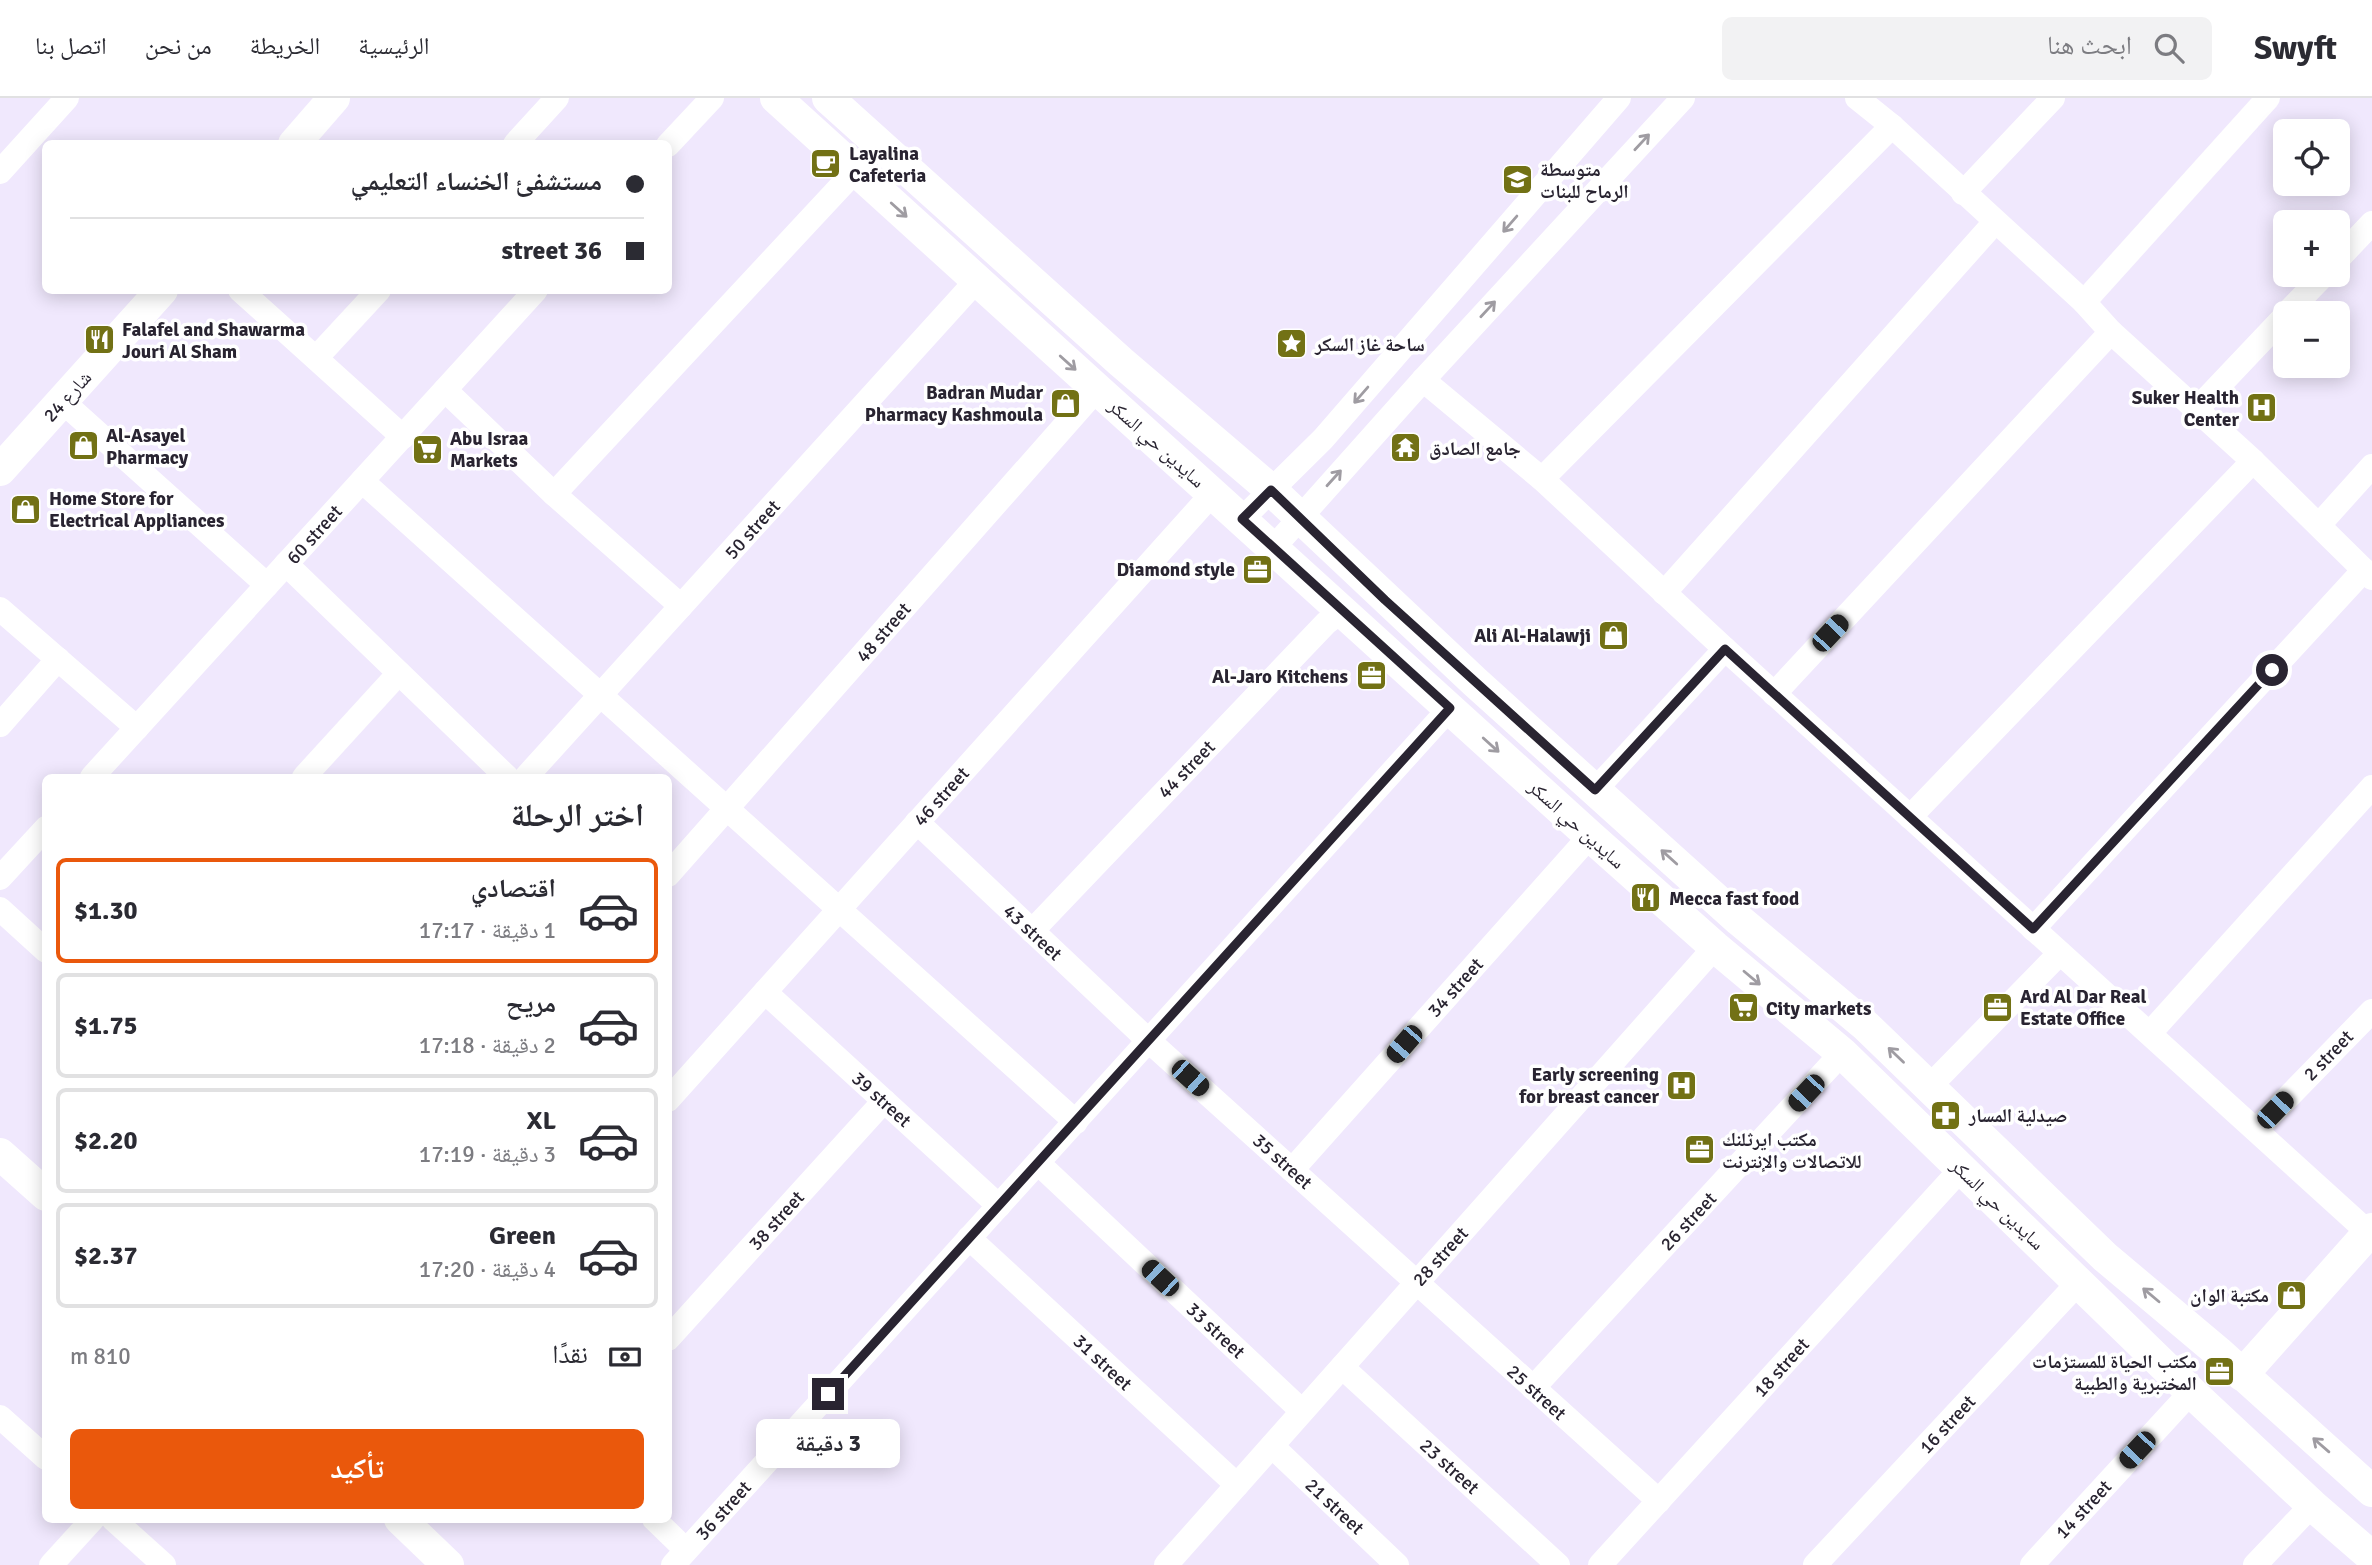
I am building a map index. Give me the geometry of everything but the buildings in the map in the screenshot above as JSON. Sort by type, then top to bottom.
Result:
[{"type":"street","points":[[0,172],[67,98]]},
{"type":"street","points":[[297,140],[334,98]]},
{"type":"street","points":[[519,140],[557,98]]},
{"type":"street","points":[[672,141],[712,98]]},
{"type":"street","name":"سايدين حي السكر","points":[[776,98],[1590,836],[1715,947],[1842,1053],[2191,1392],[2312,1505],[2372,1556]]},
{"type":"street","name":"سايدين حي السكر","points":[[828,98],[1121,362],[1271,490],[1739,920],[1866,1026],[2105,1257],[2372,1491]]},
{"type":"street","points":[[1242,519],[1323,439],[1619,98]]},
{"type":"street","points":[[1274,547],[1423,380],[1683,98]]},
{"type":"street","points":[[1857,98],[1892,126],[2084,302],[2111,332],[2253,461],[2368,574],[2033,929]]},
{"type":"street","points":[[1963,193],[2053,98]]},
{"type":"street","points":[[2084,302],[2269,98]]},
{"type":"street","points":[[1542,479],[1892,126]]},
{"type":"street","points":[[554,494],[856,170]]},
{"type":"street","points":[[1664,593],[1995,222]]},
{"type":"street","points":[[2350,246],[2372,223]]},
{"type":"street","name":"50 street","points":[[529,774],[977,281]]},
{"type":"street","points":[[2298,301],[2312,287]]},
{"type":"street","name":"شارع 24","points":[[0,470],[158,294]]},
{"type":"street","points":[[244,294],[402,437]]},
{"type":"street","points":[[316,358],[375,294]]},
{"type":"street","name":"60 street","points":[[95,774],[532,294]]},
{"type":"street","points":[[2195,411],[2273,328]]},
{"type":"street","points":[[1774,694],[2111,332]]},
{"type":"street","points":[[1423,380],[1542,479],[2033,929],[2371,1231],[2242,1375]]},
{"type":"street","name":"48 street","points":[[672,871],[1097,389]]},
{"type":"street","points":[[445,390],[554,494],[681,606]]},
{"type":"street","points":[[62,401],[267,585]]},
{"type":"street","points":[[1910,817],[2253,461]]},
{"type":"street","points":[[2319,524],[2372,466]]},
{"type":"street","points":[[362,481],[1076,1122]]},
{"type":"street","name":"46 street","points":[[672,1096],[1213,493]]},
{"type":"street","points":[[286,564],[504,774]]},
{"type":"street","points":[[0,609],[137,728]]},
{"type":"street","name":"44 street","points":[[1032,931],[1326,623],[1343,610]]},
{"type":"street","points":[[1595,790],[1725,649]]},
{"type":"street","points":[[0,725],[58,659]]},
{"type":"street","points":[[307,774],[399,673]]},
{"type":"street","name":"36 street","points":[[680,1557],[1450,708]]},
{"type":"street","points":[[2150,1033],[2372,786]]},
{"type":"street","name":"43 street","points":[[917,822],[1149,1041]]},
{"type":"street","points":[[0,878],[42,832]]},
{"type":"street","name":"34 street","points":[[1293,1170],[1590,836]]},
{"type":"street","points":[[0,909],[42,947]]},
{"type":"street","name":"28 street","points":[[1166,1565],[1715,947]]},
{"type":"street","points":[[1929,1087],[2060,953]]},
{"type":"street","name":"39 street","points":[[765,992],[999,1206]]},
{"type":"street","name":"2 street","points":[[2256,1130],[2372,1011]]},
{"type":"street","name":"35 street","points":[[1149,1041],[1416,1284]]},
{"type":"street","name":"26 street","points":[[1533,1388],[1842,1053]]},
{"type":"street","name":"38 street","points":[[672,1335],[884,1101]]},
{"type":"street","points":[[0,1154],[42,1191]]},
{"type":"street","name":"33 street","points":[[1038,1163],[1302,1411]]},
{"type":"street","name":"18 street","points":[[1600,1565],[1962,1168]]},
{"type":"street","name":"31 street","points":[[970,1238],[1237,1485]]},
{"type":"street","name":"16 street","points":[[1815,1565],[2079,1282]]},
{"type":"street","name":"25 street","points":[[1416,1284],[1658,1501]]},
{"type":"street","name":"23 street","points":[[1342,1367],[1558,1565]]},
{"type":"street","name":"14 street","points":[[2032,1565],[2191,1392]]},
{"type":"street","points":[[0,1417],[42,1454]]},
{"type":"street","name":"21 street","points":[[1272,1446],[1392,1563]]},
{"type":"street","points":[[2255,1565],[2312,1505]]},
{"type":"street","points":[[51,1565],[89,1523]]},
{"type":"street","points":[[117,1523],[164,1565]]},
{"type":"street","points":[[404,1523],[448,1565]]},
{"type":"street","points":[[657,1523],[680,1557]]},
{"type":"place","name":"Layalina Cafeteria","points":[[826,164]]},
{"type":"place","name":"متوسطة الرماح للبنات","points":[[1517,180]]},
{"type":"place","name":"Falafel and Shawarma Jouri Al Sham","points":[[99,340]]},
{"type":"place","name":"ساحة غاز السكر","points":[[1292,344]]},
{"type":"place","name":"Badran Mudar Pharmacy Kashmoula","points":[[1066,403]]},
{"type":"place","name":"Suker Health Center","points":[[2262,408]]},
{"type":"place","name":"Al-Asayel Pharmacy","points":[[83,446]]},
{"type":"place","name":"جامع الصادق","points":[[1406,448]]},
{"type":"place","name":"Abu Israa Markets","points":[[427,449]]},
{"type":"place","name":"Home Store for Electrical Appliances","points":[[26,509]]},
{"type":"place","name":"Diamond style","points":[[1258,569]]},
{"type":"place","name":"Ali Al-Halawji","points":[[1614,635]]},
{"type":"place","name":"Al-Jaro Kitchens","points":[[1371,676]]},
{"type":"place","name":"Mecca fast food","points":[[1646,898]]},
{"type":"place","name":"Ard Al Dar Real Estate Office","points":[[1997,1007]]},
{"type":"place","name":"City markets","points":[[1743,1008]]},
{"type":"place","name":"Early screening for breast cancer","points":[[1682,1085]]},
{"type":"place","name":"صيدلية المسار","points":[[1946,1115]]},
{"type":"place","name":"مكتب ايرثلنك للاتصالات والإنترنت","points":[[1699,1150]]},
{"type":"place","name":"مكتبة الوان","points":[[2292,1295]]},
{"type":"place","name":"مكتب الحياة للمستزمات المختبرية والطبية","points":[[2220,1372]]},
{"type":"route","points":[[828,1394],[1450,708],[1242,519],[1271,490],[1385,600],[1595,790],[1725,649],[2033,929],[2272,670]]}]
